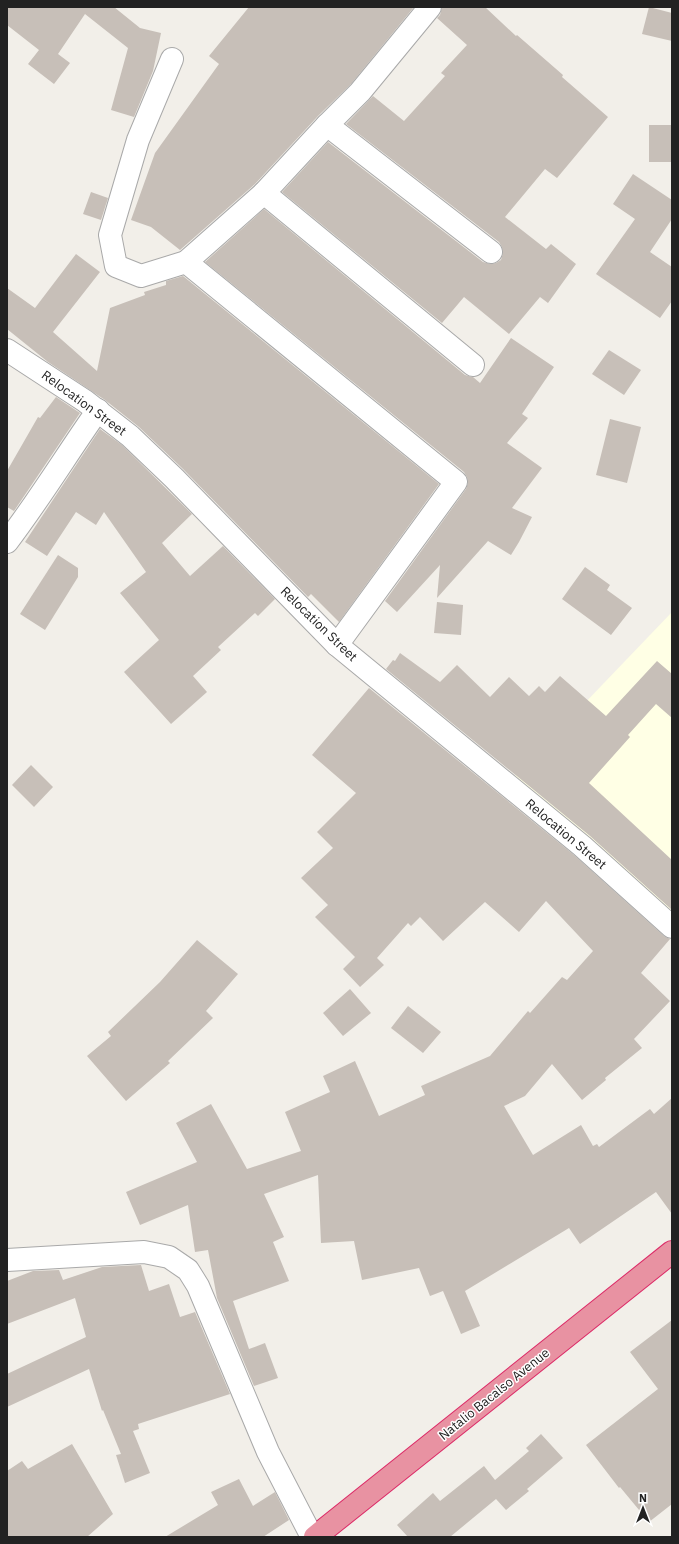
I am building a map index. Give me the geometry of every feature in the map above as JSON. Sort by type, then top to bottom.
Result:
[{"type":"highway","name":"Natalio Bacalso Avenue","points":[[316,1537],[672,1252]]},
{"type":"street","points":[[172,59],[138,140],[110,235],[116,266],[141,276],[186,262],[264,193],[360,92],[430,7]]},
{"type":"street","points":[[327,125],[491,252]]},
{"type":"street","points":[[264,193],[473,365]]},
{"type":"street","points":[[186,262],[456,482],[337,645]]},
{"type":"street","name":"Relocation Street","points":[[7,350],[98,410],[130,436],[174,478],[337,645],[582,846],[672,927]]},
{"type":"street","points":[[7,542],[23,521],[66,454],[98,410]]},
{"type":"street","points":[[7,1260],[144,1252],[169,1257],[188,1270],[198,1286],[268,1452],[312,1537]]},
{"type":"shaded area","points":[[672,612],[672,912],[511,780]]},
{"type":"building","points":[[7,7],[114,7],[140,28],[161,33],[153,71],[134,117],[111,110],[128,48],[85,14],[58,54],[70,63],[54,84],[28,64],[39,50],[7,25]]},
{"type":"building","points":[[249,7],[414,7],[351,84],[318,116],[255,184],[180,250],[151,227],[131,220],[155,153],[219,64],[209,56]]},
{"type":"building","points":[[442,7],[485,7],[516,36],[517,35],[563,75],[562,77],[608,117],[557,178],[545,169],[505,217],[546,249],[551,244],[576,264],[548,303],[540,297],[509,334],[464,297],[442,323],[282,192],[328,142],[483,262],[490,264],[501,260],[503,253],[499,242],[346,124],[373,96],[404,121],[445,76],[441,73],[467,45],[437,18],[440,15]]},
{"type":"building","points":[[649,7],[672,13],[672,41],[642,34]]},
{"type":"building","points":[[649,125],[672,125],[672,162],[649,162]]},
{"type":"building","points":[[633,174],[672,200],[672,219],[650,252],[672,267],[672,301],[660,318],[596,274],[635,219],[613,204]]},
{"type":"building","points":[[91,192],[108,198],[101,220],[83,214]]},
{"type":"building","points":[[264,209],[465,375],[473,377],[480,383],[511,338],[554,367],[522,414],[528,418],[507,443],[542,468],[512,508],[532,517],[511,555],[488,541],[437,598],[440,565],[397,612],[385,601],[466,489],[468,483],[467,477],[464,472],[205,262]]},
{"type":"building","points":[[76,254],[100,272],[53,332],[97,371],[110,308],[145,295],[144,292],[166,285],[166,281],[183,276],[439,484],[339,622],[311,594],[308,597],[183,469],[139,427],[105,400],[48,362],[7,329],[7,288],[35,308]]},
{"type":"building","points":[[609,350],[641,370],[624,395],[592,374]]},
{"type":"building","points":[[56,397],[80,413],[14,511],[7,507],[7,471],[38,417],[40,418]]},
{"type":"building","points":[[610,419],[641,427],[627,483],[596,475]]},
{"type":"building","points":[[100,429],[122,445],[192,514],[162,543],[190,576],[223,546],[275,599],[258,616],[255,613],[218,647],[221,650],[193,676],[207,692],[171,724],[124,672],[159,640],[120,593],[146,572],[104,512],[96,525],[76,512],[47,556],[25,542]]},
{"type":"building","points":[[58,555],[78,568],[78,577],[45,630],[20,614]]},
{"type":"building","points":[[585,567],[610,585],[607,590],[632,608],[611,635],[562,599]]},
{"type":"building","points":[[437,602],[463,605],[461,635],[434,633]]},
{"type":"building","points":[[400,653],[440,682],[457,665],[490,697],[509,677],[529,696],[539,686],[545,692],[560,676],[606,716],[657,661],[672,674],[672,718],[656,704],[628,735],[630,737],[589,783],[672,860],[672,910],[590,836],[386,669],[393,660],[395,661]]},
{"type":"building","points":[[369,688],[574,855],[664,936],[670,939],[641,973],[670,1001],[634,1039],[642,1048],[605,1078],[606,1080],[582,1100],[552,1064],[525,1096],[504,1106],[533,1155],[581,1125],[593,1146],[597,1144],[599,1147],[650,1109],[654,1114],[672,1098],[672,1214],[656,1192],[580,1244],[569,1228],[465,1291],[480,1326],[461,1334],[443,1291],[430,1296],[419,1268],[362,1280],[354,1241],[321,1243],[318,1175],[264,1194],[284,1237],[273,1242],[289,1281],[233,1301],[249,1349],[265,1343],[278,1378],[254,1386],[217,1298],[208,1250],[195,1252],[188,1205],[140,1225],[126,1192],[197,1162],[176,1123],[211,1104],[247,1169],[301,1151],[285,1112],[330,1092],[323,1076],[355,1061],[379,1116],[425,1095],[421,1086],[490,1056],[528,1011],[530,1013],[562,977],[567,980],[593,951],[546,901],[519,932],[485,902],[443,941],[420,917],[411,926],[408,923],[377,958],[384,965],[360,987],[343,969],[355,957],[315,917],[328,905],[301,878],[333,848],[317,832],[356,793],[312,755]]},
{"type":"building","points":[[31,765],[53,787],[34,807],[12,785]]},
{"type":"building","points":[[197,940],[238,974],[206,1011],[213,1018],[168,1061],[170,1063],[126,1101],[87,1056],[111,1036],[108,1032],[160,982]]},
{"type":"building","points":[[350,989],[371,1013],[343,1036],[323,1013]]},
{"type":"building","points":[[408,1006],[441,1032],[423,1053],[391,1028]]},
{"type":"building","points":[[141,1265],[149,1291],[169,1284],[180,1317],[195,1312],[230,1394],[138,1424],[139,1429],[133,1431],[150,1473],[125,1483],[116,1455],[121,1454],[103,1410],[102,1411],[89,1369],[7,1407],[7,1374],[86,1337],[75,1298],[7,1324],[7,1281],[33,1271],[59,1270],[63,1280],[102,1267]]},
{"type":"building","points":[[672,1320],[672,1504],[649,1522],[620,1487],[619,1488],[586,1445],[658,1389],[630,1352]]},
{"type":"building","points":[[541,1434],[563,1458],[527,1489],[529,1491],[506,1510],[496,1499],[450,1537],[408,1537],[397,1525],[433,1493],[440,1501],[484,1466],[495,1480],[529,1451],[526,1448]]},
{"type":"building","points":[[72,1444],[113,1514],[87,1537],[7,1537],[7,1471],[22,1461],[28,1469]]},
{"type":"building","points":[[239,1479],[253,1506],[275,1492],[289,1520],[263,1537],[165,1537],[218,1505],[211,1492]]}]
